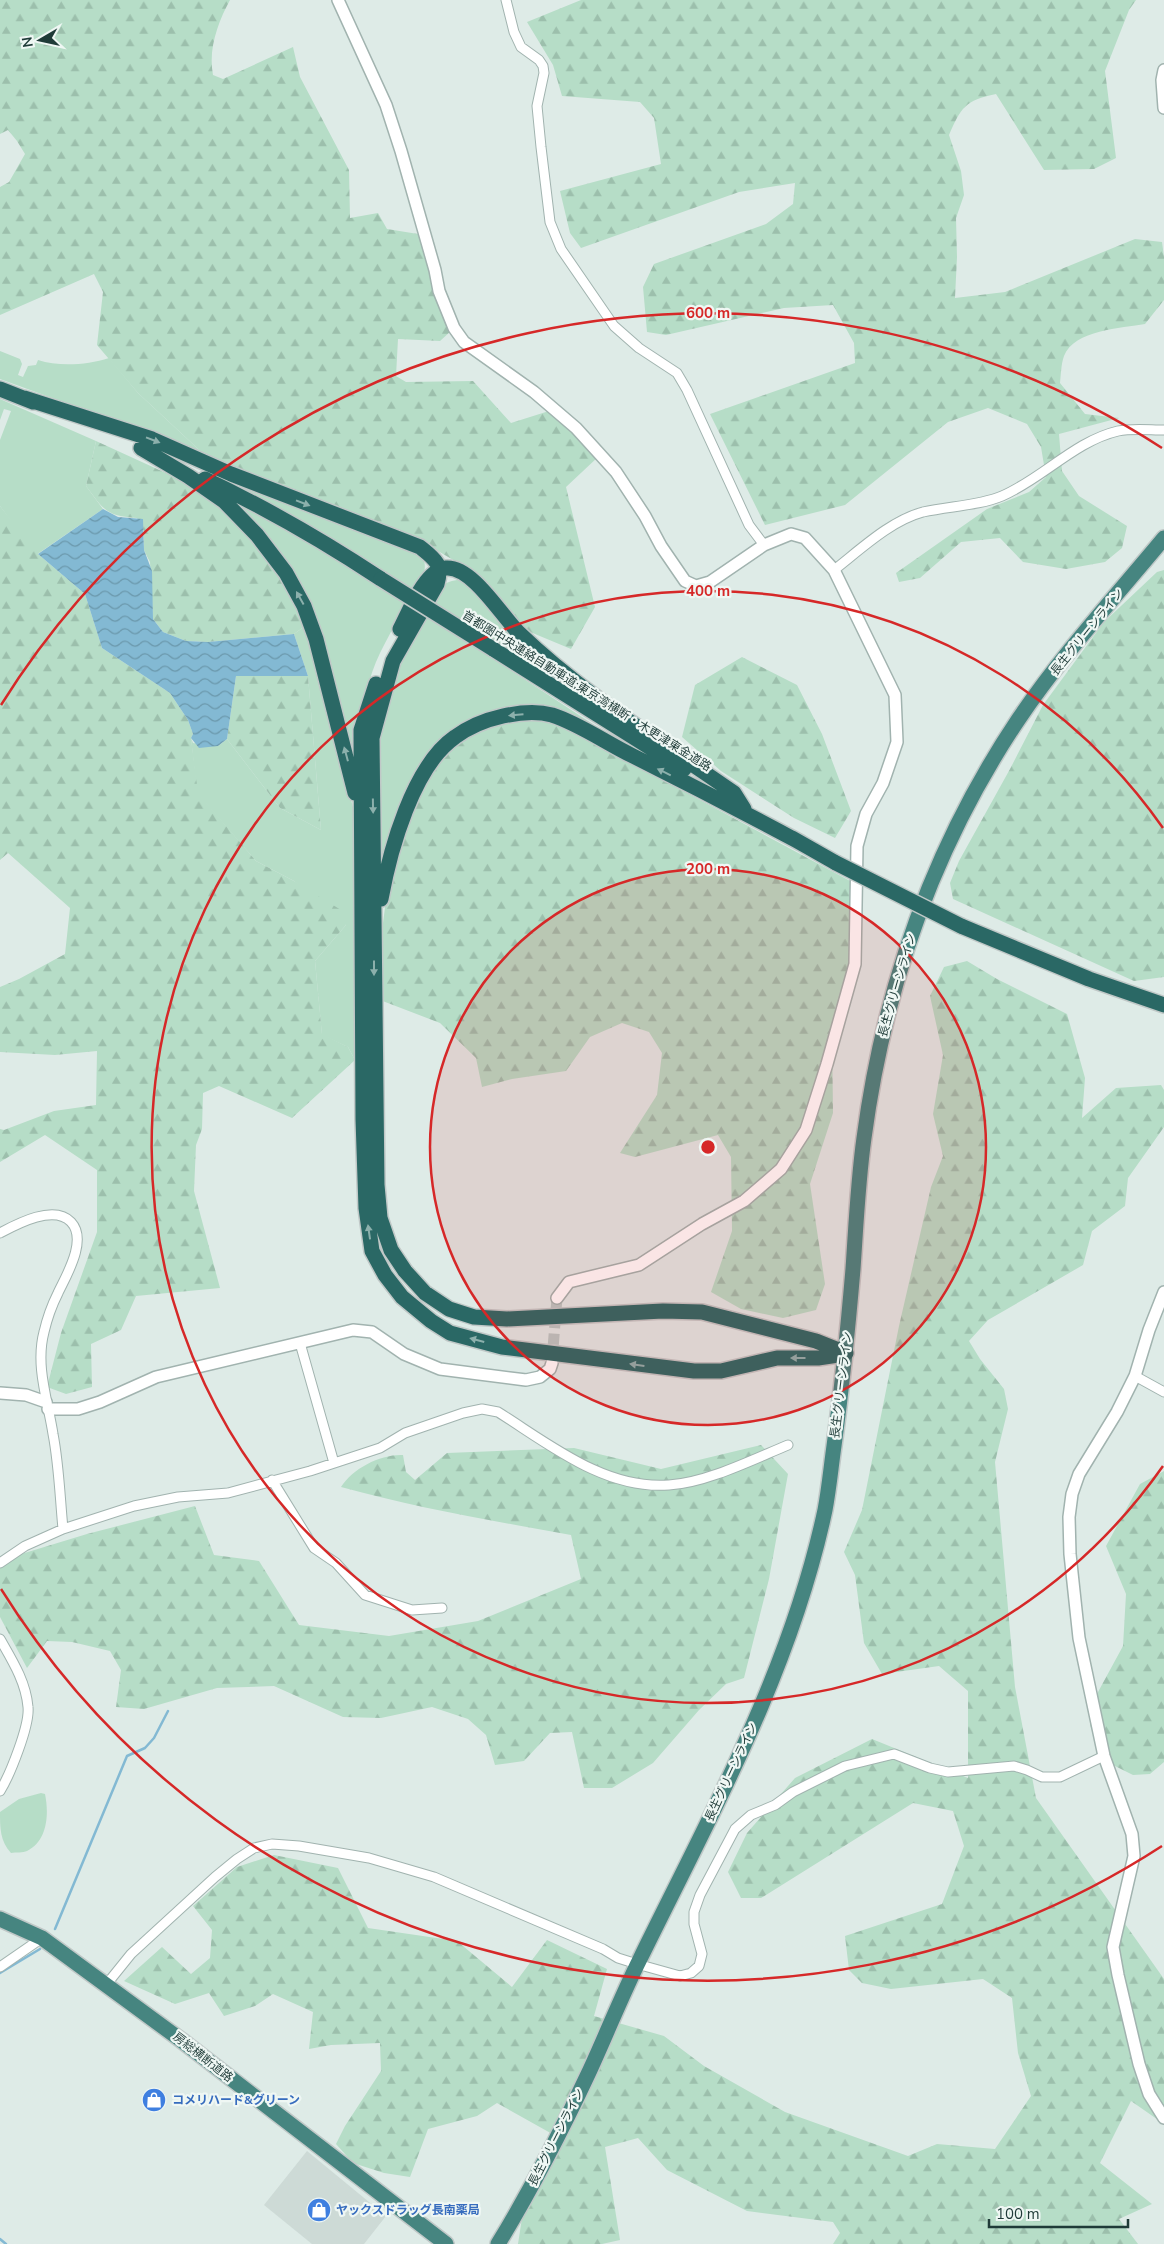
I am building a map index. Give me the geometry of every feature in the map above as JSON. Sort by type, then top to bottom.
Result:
[{"type":"highway","name":"首都圏中央連絡自動車道;東京湾横断・木更津東金道路","points":[[0,389],[141,448],[273,514],[346,556],[692,774],[744,809],[836,863],[961,926],[1080,975],[1164,1005]]},
{"type":"highway","points":[[24,398],[152,439],[231,474],[420,547],[437,560],[440,575],[437,584],[394,661],[372,738],[375,1118],[380,1218],[391,1250],[405,1271],[425,1293],[449,1309],[474,1317],[507,1319],[662,1311],[702,1312],[816,1341],[846,1354]]},
{"type":"highway","points":[[141,448],[188,476],[224,501],[257,535],[286,573],[304,606],[316,639],[361,819]]},
{"type":"highway","name":"長生グリーンライン","points":[[498,2244],[520,2209],[562,2129],[637,1964],[732,1774],[782,1658],[801,1602],[826,1508],[846,1354],[863,1142],[874,1077],[887,1011],[928,886],[966,806],[1018,720],[1082,636],[1164,538]]},
{"type":"highway","points":[[744,809],[734,792],[576,682],[545,657],[516,630],[471,578],[455,569],[445,568],[431,574],[421,589],[384,661],[362,730],[363,1119],[366,1208],[372,1251],[385,1275],[402,1297],[431,1321],[450,1333],[502,1347],[655,1368],[721,1371],[777,1358],[818,1358],[846,1354]]},
{"type":"highway","points":[[374,935],[385,876],[405,812],[427,766],[454,737],[483,720],[516,714],[550,715],[688,783],[801,843]]},
{"type":"highway","name":"房総横断道路","points":[[0,1919],[42,1938],[446,2244]]},
{"type":"street","points":[[338,0],[386,105],[412,188],[440,291],[454,328],[464,342],[534,392],[576,428],[616,472],[640,508],[661,546],[685,581],[696,586],[710,582],[764,545],[791,534],[805,538],[834,570],[895,695],[897,742],[883,783],[866,814],[857,846],[854,964],[828,1064],[806,1130],[781,1169],[744,1201],[702,1224],[639,1265],[569,1282],[557,1298]]},
{"type":"street","points":[[506,0],[514,32],[521,47],[539,60],[543,66],[544,73],[537,106],[541,147],[550,222],[562,249],[614,326],[639,348],[677,373],[687,390],[750,525],[764,545]]},
{"type":"street","points":[[1164,70],[1162,80],[1164,108]]},
{"type":"street","points":[[834,570],[884,533],[908,518],[923,512],[1000,497],[1020,487],[1096,438],[1119,430],[1164,430]]},
{"type":"street","points":[[0,1233],[24,1221],[42,1215],[63,1217],[71,1222],[76,1231],[77,1242],[70,1271],[58,1292],[43,1333],[40,1352],[47,1406],[54,1435],[63,1529]]},
{"type":"street","points":[[1164,1292],[1149,1330],[1135,1376],[1117,1412],[1079,1474],[1072,1494],[1069,1517],[1070,1554],[1079,1638],[1104,1756],[1132,1834],[1134,1856],[1114,1947],[1118,1975],[1139,2064],[1149,2094],[1164,2118]]},
{"type":"street","points":[[0,1393],[26,1395],[47,1406],[78,1409],[100,1402],[156,1377],[300,1343],[337,1332],[353,1330],[372,1332],[404,1354],[440,1369],[526,1380],[540,1377],[550,1369],[552,1362]]},
{"type":"street","points":[[300,1343],[334,1463]]},
{"type":"street","points":[[1135,1376],[1164,1392]]},
{"type":"street","points":[[0,1563],[25,1546],[63,1529],[134,1506],[178,1497],[228,1492],[334,1463],[380,1448],[405,1433],[463,1412],[482,1408],[498,1412],[589,1467],[606,1475],[648,1486],[671,1485],[694,1480],[750,1461],[788,1445]]},
{"type":"street","points":[[272,1480],[314,1548],[336,1563],[365,1595],[412,1610],[442,1608]]},
{"type":"street","points":[[0,1639],[21,1679],[28,1708],[23,1735],[0,1791]]},
{"type":"street","points":[[106,1985],[131,1954],[215,1877],[254,1848],[272,1844],[299,1846],[369,1858],[434,1877],[603,1949],[618,1958],[680,1976],[691,1973],[699,1966],[702,1954],[694,1924],[694,1912],[700,1895],[735,1828],[751,1815],[775,1805],[793,1792],[845,1766],[894,1754],[930,1768],[948,1772],[1014,1766],[1042,1777],[1060,1777],[1104,1756]]},
{"type":"street","points":[[0,1967],[42,1938]]},
{"type":"shaded area","points":[[307,2151],[386,2216],[364,2244],[312,2244],[264,2205]]},
{"type":"green space","points":[[0,0],[230,0],[215,36],[212,55],[213,75],[223,79],[293,47],[300,77],[349,170],[350,218],[378,213],[387,229],[418,234],[451,331],[440,341],[398,339],[396,376],[406,382],[473,381],[511,423],[549,411],[572,430],[598,457],[566,487],[595,607],[571,649],[523,629],[480,581],[455,561],[426,544],[210,460],[138,393],[97,345],[103,292],[94,274],[0,315],[0,187],[9,182],[25,154],[8,130],[0,134]]},
{"type":"green space","points":[[581,0],[1136,0],[1129,10],[1105,71],[1116,158],[1094,169],[1044,170],[996,94],[977,99],[965,107],[949,135],[961,171],[964,195],[956,218],[955,298],[1005,292],[1135,239],[1162,242],[1164,300],[1145,324],[1100,332],[1078,341],[1069,347],[1064,356],[1062,366],[1060,383],[1085,414],[1119,418],[1059,434],[1062,471],[1079,496],[1127,526],[1122,548],[1105,562],[1066,569],[1023,562],[1000,538],[961,542],[920,578],[899,582],[896,573],[987,509],[1029,492],[1046,477],[1041,447],[1027,424],[988,408],[948,422],[845,505],[765,525],[710,414],[855,363],[854,343],[833,305],[784,308],[666,335],[647,332],[643,287],[654,264],[766,224],[793,204],[795,183],[739,192],[581,248],[570,233],[560,191],[661,164],[654,118],[640,102],[562,96],[553,65],[527,22]]},
{"type":"green space","points":[[0,351],[20,359],[22,364],[18,375],[23,377],[28,366],[36,365],[38,360],[55,364],[73,364],[109,358],[138,393],[210,460],[110,419],[0,379]]},
{"type":"green space","points":[[0,399],[96,441],[86,486],[103,509],[36,555],[0,506],[0,440],[11,411],[4,409],[0,420]]},
{"type":"green space","points":[[96,441],[179,479],[229,515],[258,544],[283,577],[305,626],[294,634],[208,642],[186,641],[163,632],[153,619],[150,562],[144,550],[144,531],[137,518],[118,516],[107,510],[97,501],[86,486]]},
{"type":"green space","points":[[232,480],[336,523],[403,545],[423,557],[425,571],[420,583],[415,591],[306,524],[231,483]]},
{"type":"green space","points":[[225,497],[320,549],[407,604],[385,642],[372,673],[362,714],[356,766],[326,655]]},
{"type":"green space","points":[[0,506],[38,554],[85,594],[102,648],[170,693],[188,720],[193,734],[191,738],[198,793],[256,861],[294,881],[341,910],[346,925],[315,961],[322,1034],[348,1047],[355,1060],[292,1118],[219,1086],[203,1093],[202,1129],[196,1145],[194,1191],[220,1288],[136,1296],[121,1330],[91,1344],[92,1387],[66,1394],[47,1387],[61,1333],[97,1232],[97,1170],[45,1135],[0,1162],[0,1129],[4,1130],[54,1111],[96,1105],[97,1051],[55,1055],[0,1052],[0,987],[65,954],[70,908],[8,853],[0,860]]},
{"type":"green space","points":[[1164,570],[1164,977],[1134,981],[953,899],[950,883],[959,861],[1043,705],[1104,622],[1157,572]]},
{"type":"green space","points":[[457,580],[467,583],[670,754],[432,602],[442,587],[448,582]]},
{"type":"green space","points":[[425,614],[614,738],[541,710],[379,880],[377,745],[397,664]]},
{"type":"green space","points":[[305,626],[354,811],[355,1060],[348,1047],[322,1035],[315,961],[346,925],[294,881],[256,861],[197,793],[191,738],[193,743],[218,746],[227,739],[280,808],[321,830],[308,676],[294,634]]},
{"type":"green space","points":[[742,657],[797,685],[822,734],[851,811],[835,838],[794,818],[721,771],[682,737],[695,685]]},
{"type":"green space","points":[[236,676],[308,676],[321,830],[280,808],[227,739]]},
{"type":"green space","points":[[520,718],[547,721],[563,726],[852,882],[851,957],[832,1031],[833,1113],[810,1184],[825,1284],[816,1310],[783,1318],[741,1309],[711,1292],[732,1231],[731,1157],[718,1135],[635,1157],[620,1153],[657,1095],[662,1053],[649,1032],[622,1023],[590,1037],[566,1071],[512,1079],[482,1087],[476,1058],[440,1023],[380,1000],[380,946],[386,900],[398,848],[428,776],[445,753],[478,729]]},
{"type":"green space","points":[[967,961],[997,979],[1067,1014],[1085,1078],[1082,1118],[1116,1088],[1161,1085],[1164,1090],[1164,1127],[1128,1178],[1125,1206],[1092,1231],[1083,1265],[988,1320],[969,1341],[980,1359],[1004,1389],[1008,1409],[995,1462],[1015,1687],[1036,1798],[1164,1979],[1164,2124],[1131,2101],[1100,2163],[1152,2204],[1119,2219],[1138,2244],[833,2244],[840,2233],[833,2222],[747,2211],[667,2170],[638,2138],[605,2147],[620,2240],[602,2244],[518,2244],[522,2218],[563,2140],[497,2103],[477,2116],[428,2129],[410,2177],[384,2173],[353,2163],[336,2144],[345,2126],[381,2071],[380,2043],[331,2045],[309,2049],[313,2012],[273,1994],[255,2006],[224,2016],[209,1993],[175,2004],[124,1981],[162,1947],[191,1974],[210,1958],[212,1930],[193,1906],[237,1867],[274,1855],[338,1868],[368,1928],[457,1941],[512,1987],[547,1940],[607,1969],[594,2016],[664,2036],[704,2066],[785,2112],[908,2156],[937,2144],[995,2149],[1031,2096],[1018,2053],[1012,1998],[983,1979],[891,1989],[862,1983],[849,1970],[845,1936],[942,1904],[964,1846],[953,1811],[913,1803],[761,1898],[741,1898],[728,1872],[747,1833],[795,1778],[872,1739],[968,1778],[968,1691],[939,1666],[882,1674],[864,1643],[855,1575],[844,1552],[862,1510],[899,1326],[931,1187],[943,1156],[933,1114],[943,1055],[930,996],[944,967]]},
{"type":"green space","points":[[761,1445],[788,1474],[769,1579],[744,1678],[726,1684],[699,1710],[653,1763],[612,1788],[584,1788],[572,1732],[550,1733],[524,1761],[495,1765],[486,1735],[468,1719],[432,1707],[381,1718],[343,1717],[274,1686],[217,1688],[144,1709],[116,1707],[121,1670],[110,1651],[72,1642],[47,1641],[27,1668],[0,1617],[0,1568],[18,1555],[87,1534],[195,1506],[214,1555],[259,1561],[299,1625],[389,1636],[478,1621],[581,1579],[571,1535],[427,1508],[341,1487],[360,1468],[386,1457],[403,1455],[406,1472],[415,1480],[447,1453],[574,1448],[661,1469]]},
{"type":"green space","points":[[1164,1471],[1164,1762],[1150,1774],[1133,1775],[1113,1765],[1101,1756],[1090,1725],[1098,1692],[1123,1646],[1126,1594],[1106,1546],[1140,1484]]},
{"type":"green space","points":[[41,1793],[45,1794],[47,1810],[43,1834],[39,1841],[27,1851],[11,1853],[3,1839],[0,1812],[19,1799]]},
{"type":"water","points":[[103,509],[118,517],[143,519],[144,550],[152,571],[153,619],[163,632],[186,641],[208,642],[294,634],[308,676],[236,676],[227,739],[218,746],[199,748],[191,738],[193,734],[188,720],[170,693],[102,648],[85,594],[38,554]]},
{"type":"waterway","points":[[55,1929],[127,1756],[145,1748],[154,1738],[168,1711]]},
{"type":"waterway","points":[[0,1973],[40,1949]]},
{"type":"waterway","points":[[0,2239],[6,2244]]},
{"type":"tunnel","points":[[552,1361],[557,1298]]},
{"type":"place","name":"コメリハード&グリーン","points":[[154,2100]]},
{"type":"place","name":"ヤックスドラッグ長南薬局","points":[[319,2210]]}]
